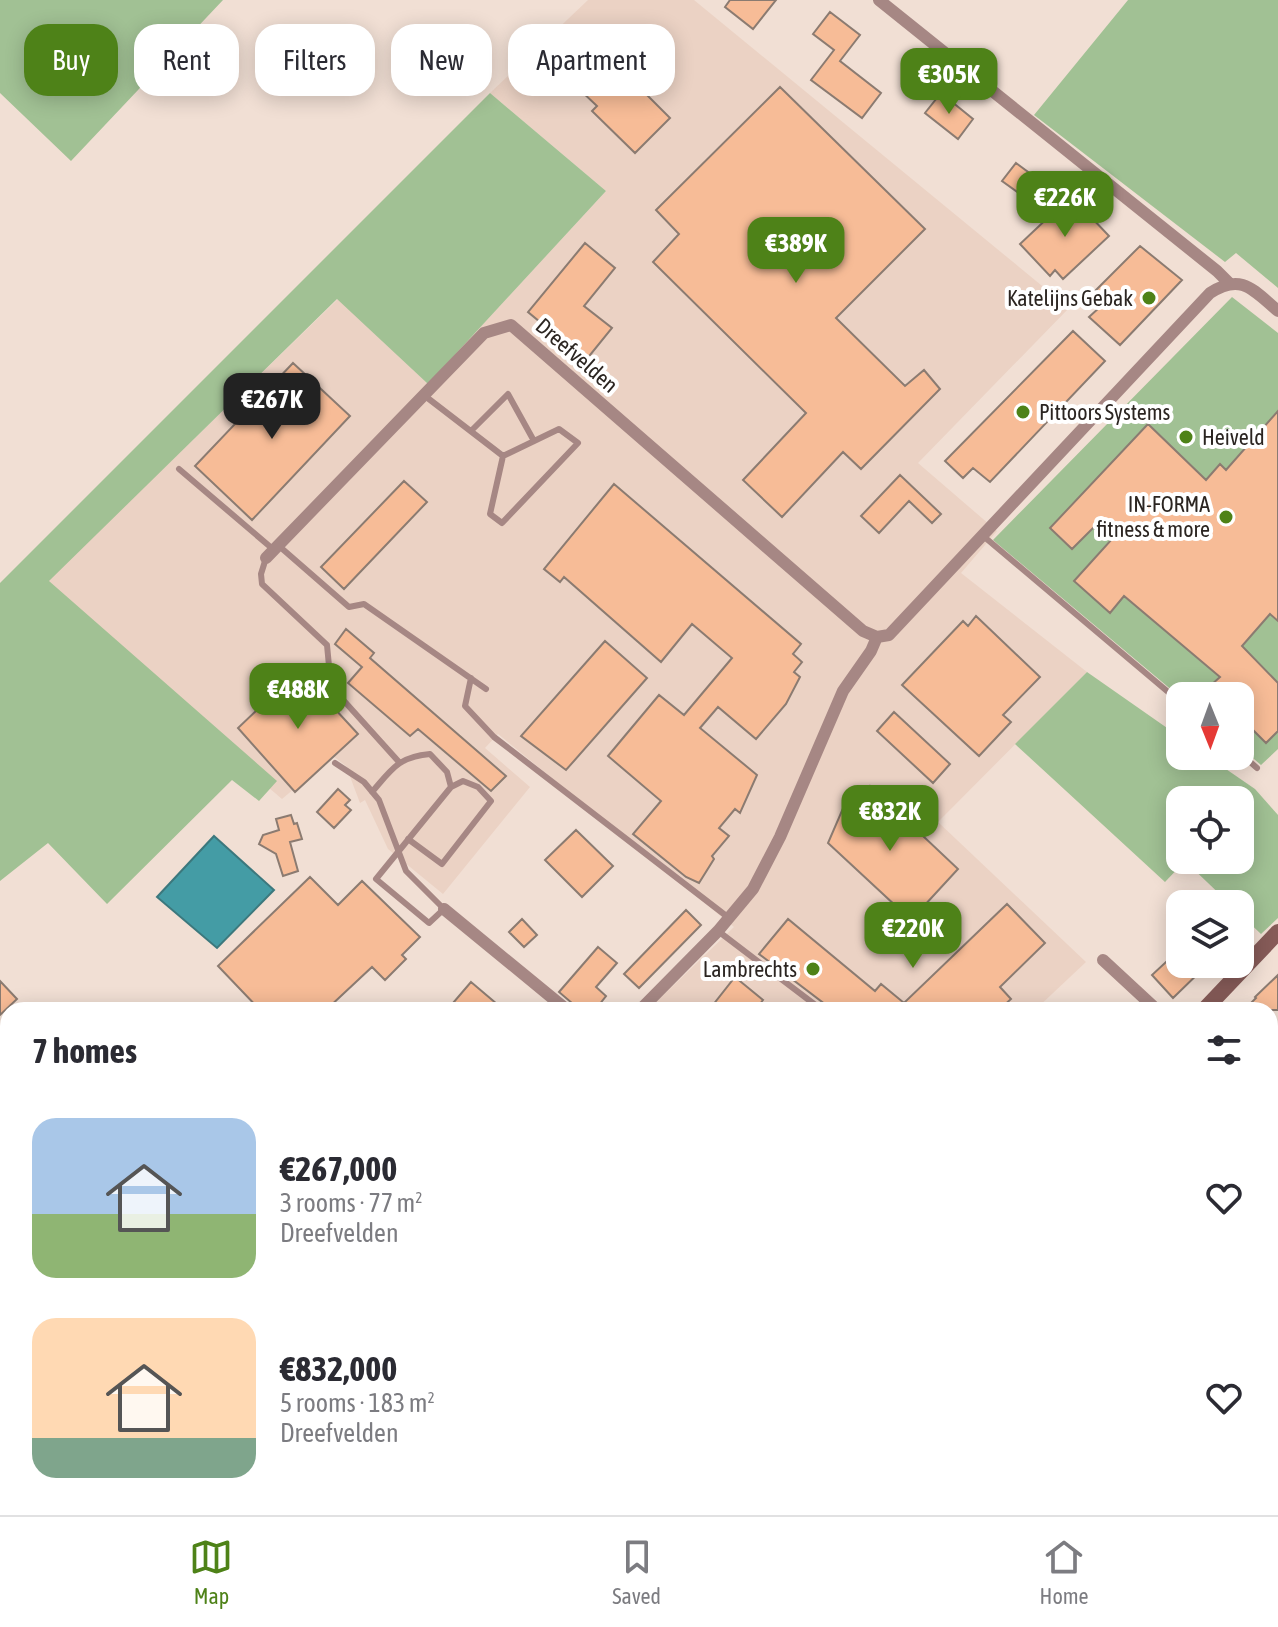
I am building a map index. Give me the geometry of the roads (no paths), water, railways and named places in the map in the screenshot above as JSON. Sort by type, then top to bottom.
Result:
[{"type":"street","points":[[879,0],[1229,283]]},
{"type":"street","points":[[648,1002],[718,931],[753,889],[843,691],[877,637],[889,635],[1210,293],[1229,283],[1247,285],[1278,311]]},
{"type":"street","name":"Dreefvelden","points":[[273,552],[484,333],[511,325],[863,631],[877,637]]},
{"type":"street","points":[[444,909],[557,1002]]},
{"type":"street","points":[[1212,1002],[1278,932]]},
{"type":"street","points":[[1103,960],[1148,1002]]},
{"type":"lane","points":[[471,431],[508,394],[534,441]]},
{"type":"lane","points":[[425,396],[503,456]]},
{"type":"lane","points":[[559,429],[578,443],[502,523],[490,514],[503,456],[559,429]]},
{"type":"lane","points":[[179,469],[273,552],[349,607],[364,604],[486,689]]},
{"type":"lane","points":[[982,535],[1166,690]]},
{"type":"lane","points":[[273,552],[261,574],[262,584],[327,645],[327,682],[399,762]]},
{"type":"lane","points":[[471,678],[465,706],[494,737],[729,918]]},
{"type":"lane","points":[[372,792],[399,762],[411,756],[430,754],[447,772],[451,787]]},
{"type":"lane","points":[[335,763],[364,782],[379,800],[399,852],[406,871],[444,909],[429,923],[376,879],[399,852],[408,839],[451,787],[463,781],[478,787],[491,801],[442,864],[408,839]]},
{"type":"lane","points":[[1254,765],[1257,768]]},
{"type":"lane","points":[[718,931],[811,1002]]},
{"type":"water","points":[[214,836],[274,890],[217,948],[157,897]]},
{"type":"place","name":"Katelijns Gebak","points":[[1149,298]]},
{"type":"place","name":"Pittoors Systems","points":[[1023,412]]},
{"type":"place","name":"Heiveld","points":[[1186,437]]},
{"type":"place","name":"IN-FORMA fitness & more","points":[[1226,517]]},
{"type":"place","name":"Lambrechts","points":[[813,969]]}]
